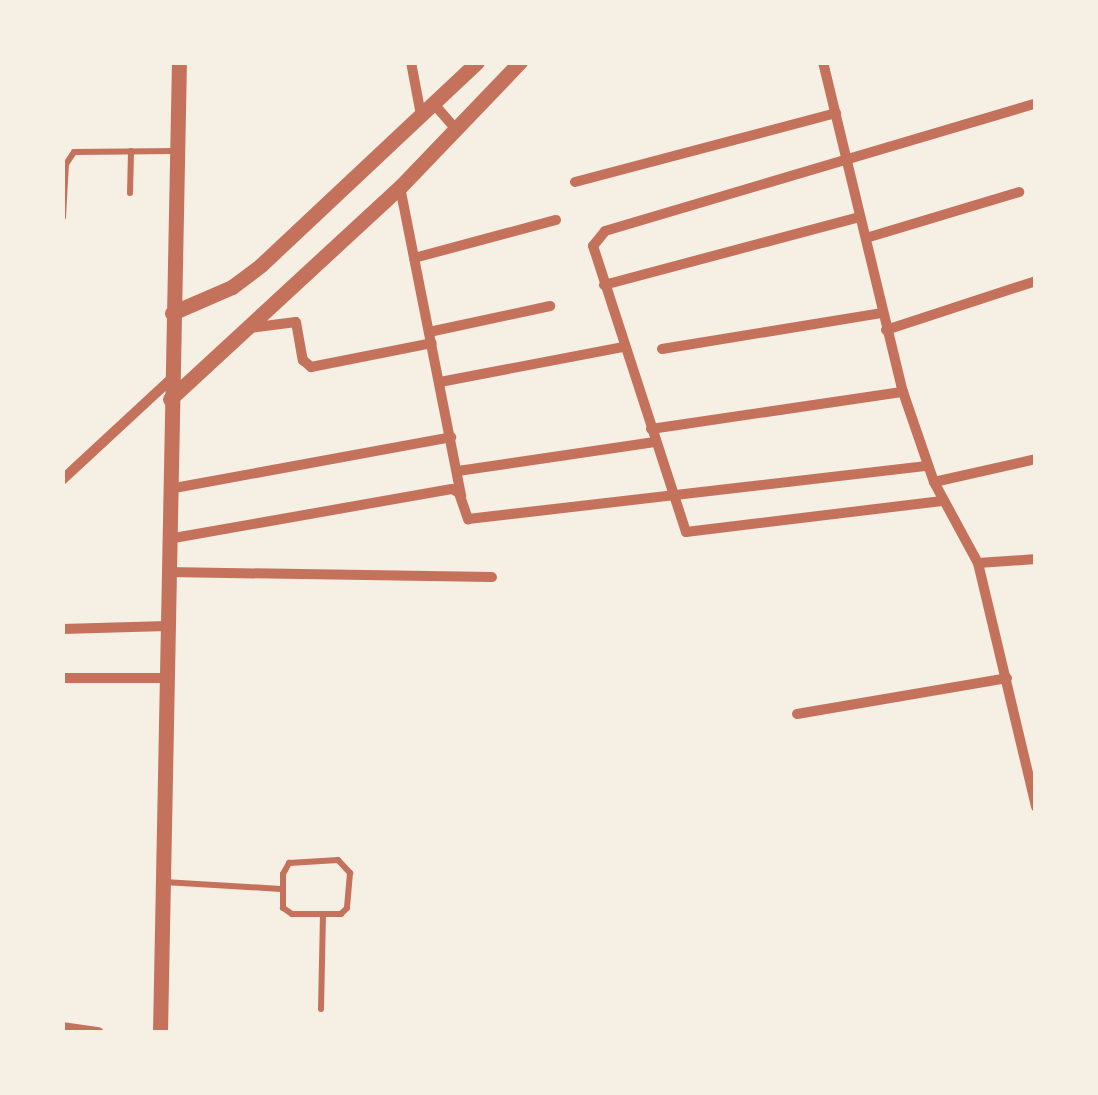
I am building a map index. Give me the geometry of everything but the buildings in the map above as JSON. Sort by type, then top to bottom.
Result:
[{"type":"street","points":[[160,1032],[178,62]]},
{"type":"street","points":[[410,62],[421,116]]},
{"type":"street","points":[[172,313],[232,287],[261,265],[476,62]]},
{"type":"street","points":[[170,399],[400,187],[520,62]]},
{"type":"street","points":[[823,62],[903,392],[934,482],[978,564],[1036,807]]},
{"type":"street","points":[[942,500],[694,534],[683,529],[604,285],[595,240],[606,231],[1036,103]]},
{"type":"street","points":[[434,104],[454,128]]},
{"type":"street","points":[[575,182],[836,113]]},
{"type":"street","points":[[400,187],[460,496],[468,519],[928,466]]},
{"type":"street","points":[[866,238],[1019,192]]},
{"type":"street","points":[[604,285],[860,217]]},
{"type":"street","points":[[414,258],[556,220]]},
{"type":"street","points":[[886,330],[1036,281]]},
{"type":"street","points":[[248,328],[296,322],[303,360],[311,366],[550,306]]},
{"type":"street","points":[[662,349],[881,312]]},
{"type":"street","points":[[440,382],[624,347]]},
{"type":"street","points":[[62,480],[171,378]]},
{"type":"street","points":[[650,429],[903,392]]},
{"type":"street","points":[[169,489],[451,436]]},
{"type":"street","points":[[458,471],[655,442]]},
{"type":"street","points":[[934,482],[1036,458]]},
{"type":"street","points":[[168,539],[452,489],[460,496]]},
{"type":"street","points":[[978,564],[1036,558]]},
{"type":"street","points":[[167,572],[492,577]]},
{"type":"street","points":[[62,628],[166,626]]},
{"type":"street","points":[[62,678],[166,678]]},
{"type":"street","points":[[797,714],[1007,678]]},
{"type":"street","points":[[62,1027],[99,1032]]},
{"type":"lane","points":[[63,217],[68,157],[81,150],[176,151]]},
{"type":"lane","points":[[130,193],[132,151]]},
{"type":"lane","points":[[344,862],[350,873],[347,908],[341,914],[287,912],[281,903],[282,889],[290,863],[344,862]]},
{"type":"lane","points":[[162,882],[282,889]]},
{"type":"lane","points":[[322,1009],[323,916]]}]
